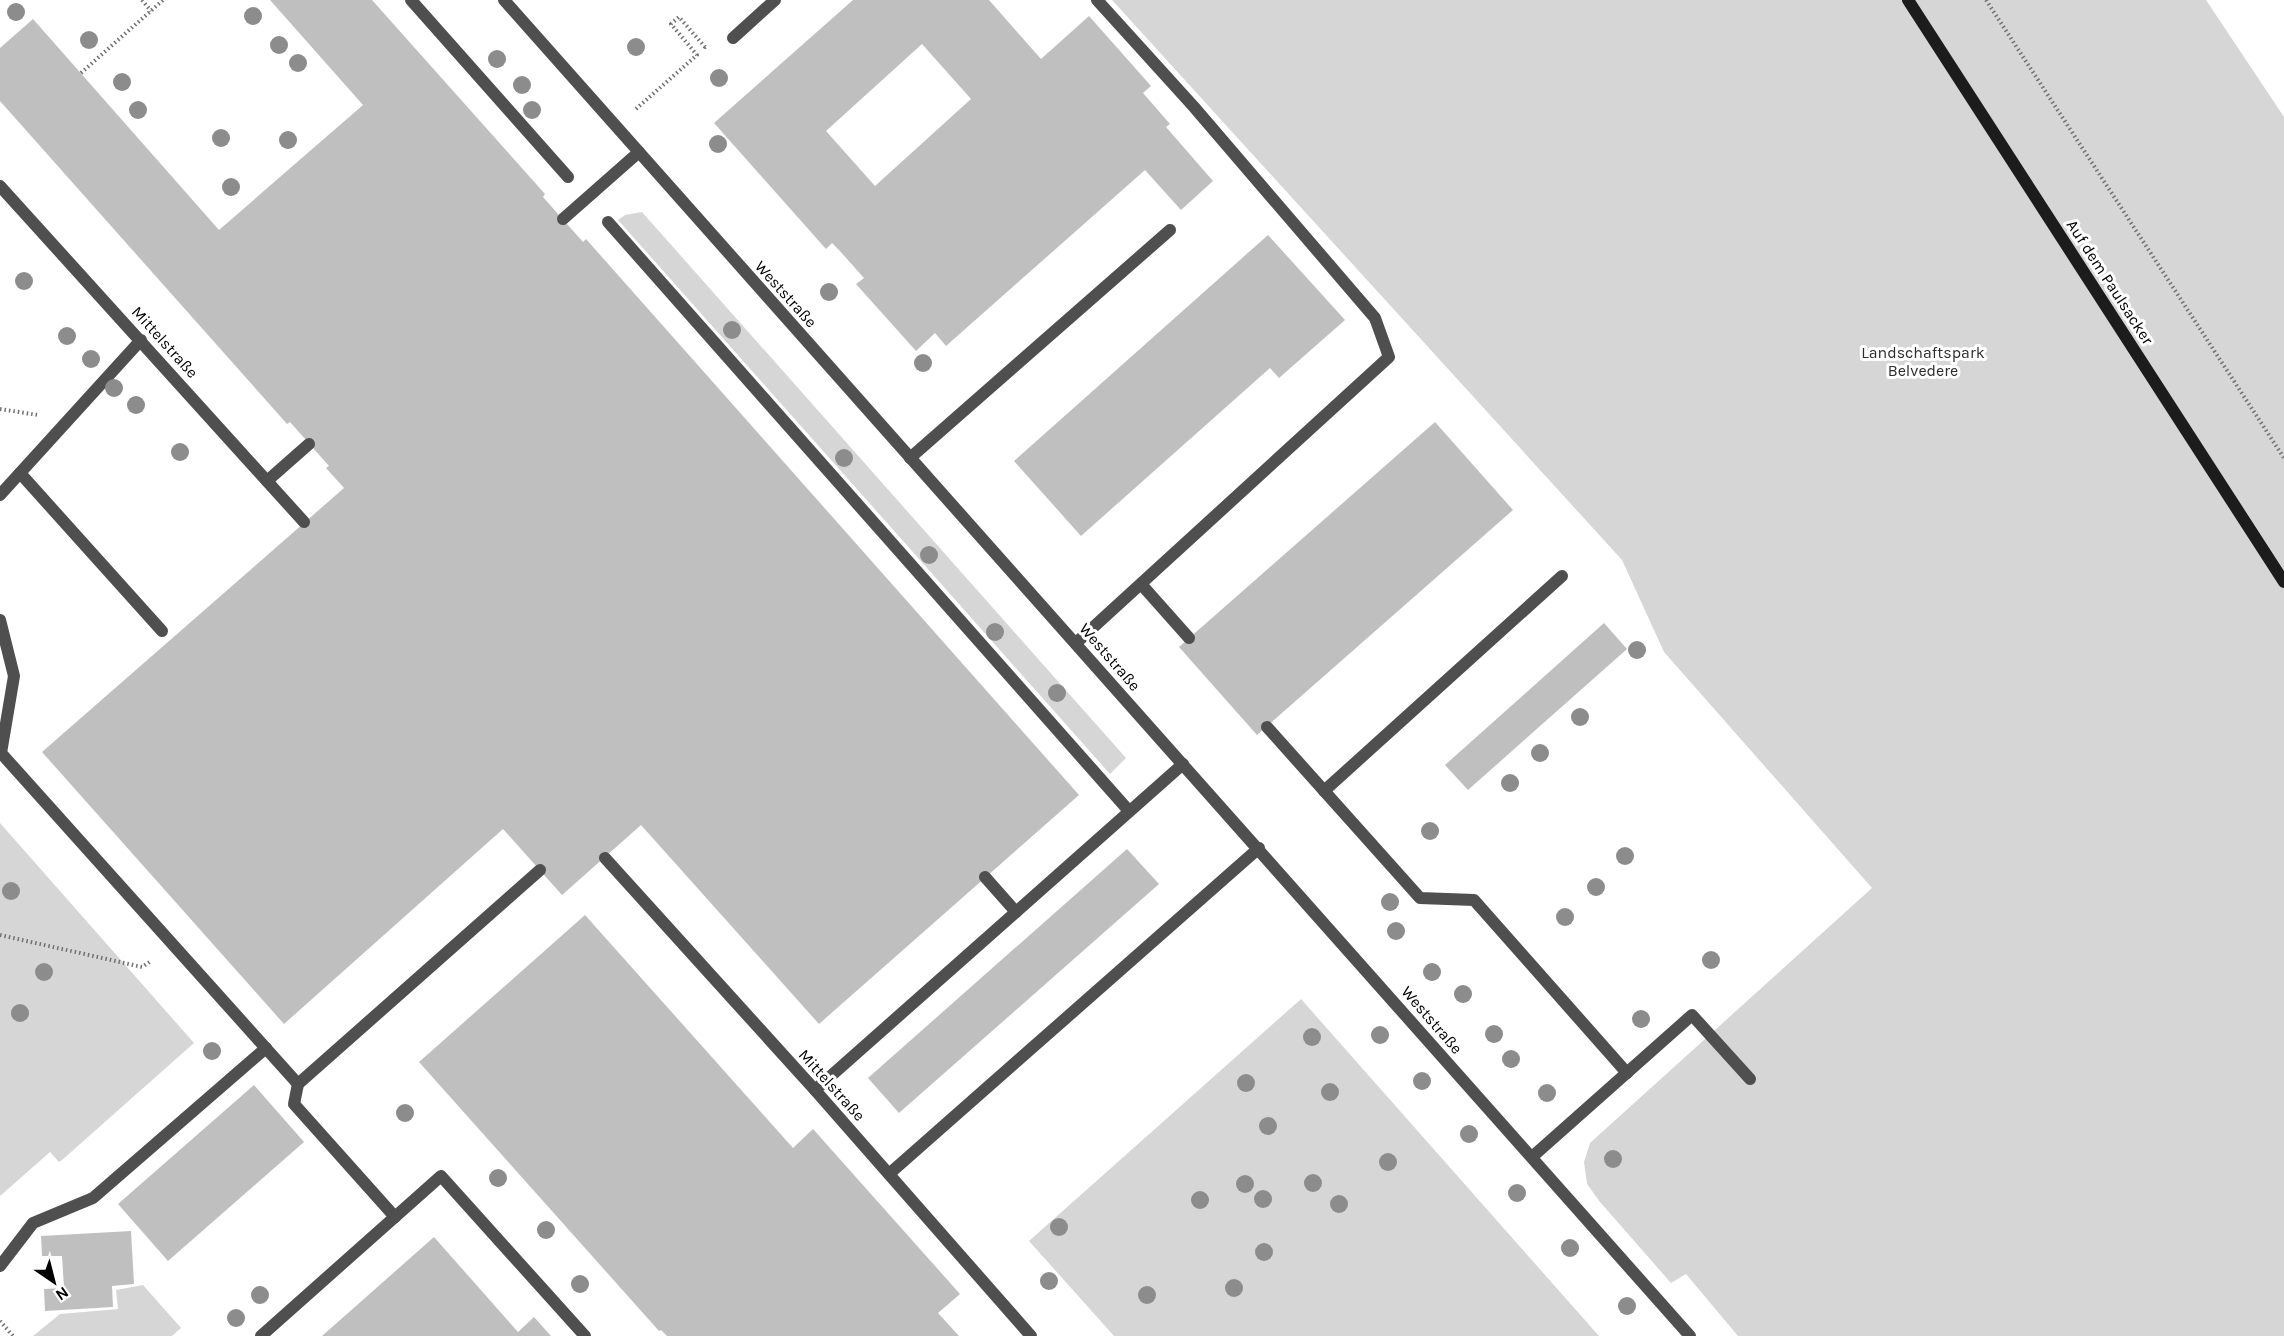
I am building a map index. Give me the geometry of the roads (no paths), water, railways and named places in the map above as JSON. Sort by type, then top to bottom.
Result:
[{"type":"street","name":"Auf dem Paulsacker","points":[[1908,0],[2284,582]]},
{"type":"lane","points":[[411,0],[568,177]]},
{"type":"lane","name":"Weststraße","points":[[504,0],[1690,1336]]},
{"type":"lane","points":[[733,38],[775,0]]},
{"type":"lane","points":[[1076,643],[1389,357],[1375,318],[1194,107],[1097,0]]},
{"type":"lane","points":[[563,219],[639,152]]},
{"type":"lane","name":"Mittelstraße","points":[[0,186],[304,522]]},
{"type":"lane","points":[[608,222],[1129,811]]},
{"type":"lane","points":[[910,458],[1170,230]]},
{"type":"lane","points":[[0,495],[141,340]]},
{"type":"lane","points":[[267,481],[309,444]]},
{"type":"lane","points":[[20,473],[162,631]]},
{"type":"lane","points":[[1324,791],[1562,576]]},
{"type":"lane","points":[[1141,584],[1189,638]]},
{"type":"lane","points":[[0,620],[14,676],[1,753],[298,1084]]},
{"type":"lane","points":[[1267,727],[1420,898],[1474,900],[1627,1073]]},
{"type":"lane","points":[[815,1090],[1183,764]]},
{"type":"lane","points":[[889,1173],[1259,848]]},
{"type":"lane","name":"Mittelstraße","points":[[605,858],[889,1173],[1031,1336]]},
{"type":"lane","points":[[395,1217],[294,1104],[298,1084],[540,870]]},
{"type":"lane","points":[[986,877],[1016,912]]},
{"type":"lane","points":[[1532,1158],[1692,1015],[1750,1079]]},
{"type":"lane","points":[[0,1266],[33,1223],[93,1198],[266,1048]]},
{"type":"lane","points":[[261,1336],[441,1176],[585,1336]]},
{"type":"park label","name":"Landschaftspark Belvedere","points":[[1923,361]]}]
